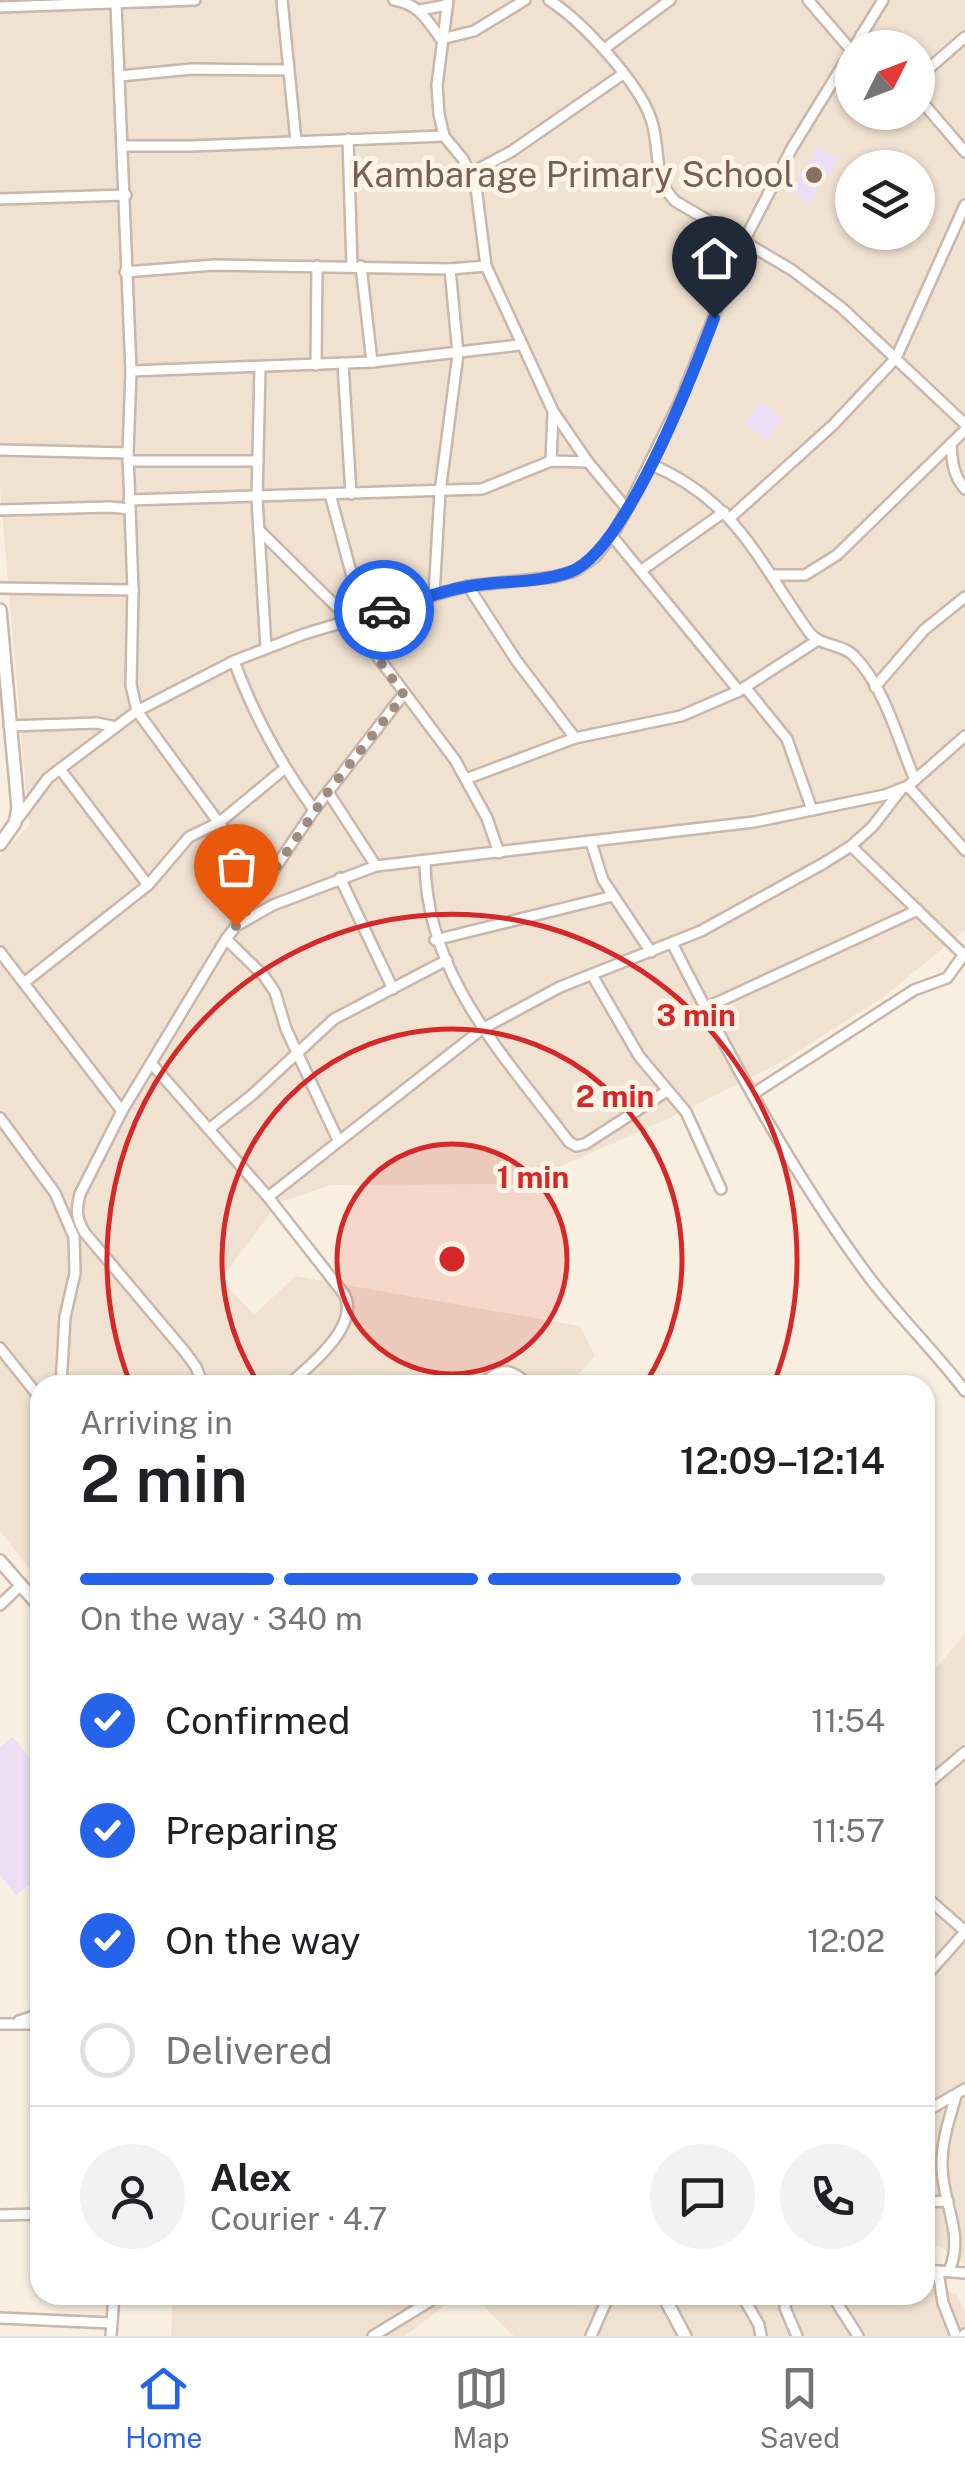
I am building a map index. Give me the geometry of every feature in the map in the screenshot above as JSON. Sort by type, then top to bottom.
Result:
[{"type":"street","points":[[0,7],[195,0]]},
{"type":"street","points":[[282,0],[296,141]]},
{"type":"street","points":[[394,0],[420,10],[441,39]]},
{"type":"street","points":[[441,39],[474,32],[525,0]]},
{"type":"street","points":[[550,0],[604,50],[650,115],[666,192],[674,201],[792,270],[842,308],[965,427],[836,555],[804,575],[773,575]]},
{"type":"street","points":[[604,50],[670,0]]},
{"type":"street","points":[[808,0],[835,31]]},
{"type":"street","points":[[864,30],[883,0]]},
{"type":"street","points":[[420,10],[448,2],[437,97],[444,136],[471,173],[476,187],[486,266],[553,411],[588,462],[628,508]]},
{"type":"street","points":[[116,4],[131,371],[128,457],[133,590],[131,686],[137,711],[239,849],[276,866]]},
{"type":"street","points":[[935,64],[965,38]]},
{"type":"street","points":[[120,76],[174,70],[289,70]]},
{"type":"street","points":[[471,173],[512,150],[623,74]]},
{"type":"street","points":[[0,844],[31,797],[60,770],[137,711],[234,661],[434,595],[468,586],[526,582],[576,570],[595,557],[628,508],[680,401],[744,241],[792,148],[835,77]]},
{"type":"street","points":[[935,117],[965,152]]},
{"type":"street","points":[[124,146],[444,136]]},
{"type":"street","points":[[348,139],[356,266],[372,362]]},
{"type":"street","points":[[0,199],[126,196]]},
{"type":"street","points":[[642,570],[727,515],[832,425],[896,358],[965,205]]},
{"type":"street","points":[[125,272],[214,265],[450,269],[486,266]]},
{"type":"street","points":[[316,365],[317,266]]},
{"type":"street","points":[[434,595],[440,492],[458,354],[450,269]]},
{"type":"street","points":[[131,371],[372,362],[520,345]]},
{"type":"street","points":[[343,363],[351,494]]},
{"type":"street","points":[[260,368],[258,499],[266,648]]},
{"type":"street","points":[[551,462],[553,411]]},
{"type":"street","points":[[951,444],[952,466],[965,489]]},
{"type":"street","points":[[0,450],[258,460]]},
{"type":"street","points":[[0,510],[482,489],[551,462],[588,462]]},
{"type":"street","points":[[650,464],[676,475],[727,515],[811,634],[851,652],[875,687],[909,784],[964,846]]},
{"type":"street","points":[[330,494],[363,617]]},
{"type":"street","points":[[259,530],[351,621],[466,778],[498,853]]},
{"type":"street","points":[[612,536],[692,636],[788,741],[812,810]]},
{"type":"street","points":[[468,586],[516,660],[576,738]]},
{"type":"street","points":[[0,588],[133,590]]},
{"type":"street","points":[[875,687],[924,630],[965,596]]},
{"type":"street","points":[[0,610],[18,808],[15,823]]},
{"type":"street","points":[[466,778],[576,738],[681,716],[742,689],[818,640]]},
{"type":"street","points":[[234,661],[263,731],[314,810]]},
{"type":"street","points":[[199,1375],[186,1352],[77,1220],[80,1194],[150,1063],[226,940],[314,810],[404,695]]},
{"type":"street","points":[[9,726],[96,723],[116,727]]},
{"type":"street","points":[[268,1197],[482,1029],[560,987],[701,931],[851,846],[874,826],[909,784],[965,736]]},
{"type":"street","points":[[25,982],[148,885],[189,837],[220,822],[284,769]]},
{"type":"street","points":[[60,770],[148,885]]},
{"type":"street","points":[[236,926],[273,905],[376,866],[754,822],[909,784]]},
{"type":"street","points":[[328,792],[376,866]]},
{"type":"street","points":[[591,842],[603,880],[651,952]]},
{"type":"street","points":[[753,1094],[914,990],[948,978],[964,954],[851,846]]},
{"type":"street","points":[[425,862],[425,892],[436,940],[482,1029],[576,1146],[667,1091]]},
{"type":"street","points":[[340,878],[393,989]]},
{"type":"street","points":[[436,940],[614,896]]},
{"type":"street","points":[[705,1008],[918,910]]},
{"type":"street","points":[[226,940],[264,976],[274,992],[297,1053],[338,1140]]},
{"type":"street","points":[[672,943],[753,1094],[818,1204],[868,1275],[965,1391]]},
{"type":"street","points":[[0,952],[122,1112]]},
{"type":"street","points":[[209,1129],[334,1020],[446,960]]},
{"type":"street","points":[[592,975],[639,1056],[686,1112],[721,1189]]},
{"type":"street","points":[[150,1063],[268,1197],[348,1301],[345,1324],[299,1375]]},
{"type":"street","points":[[0,1118],[55,1193],[74,1237],[75,1274],[64,1317],[61,1375]]},
{"type":"street","points":[[0,1348],[30,1386]]},
{"type":"street","points":[[491,1375],[504,1369],[519,1375]]},
{"type":"street","points":[[0,1561],[30,1595]]},
{"type":"street","points":[[0,1605],[21,1585]]},
{"type":"street","points":[[935,1778],[965,1752]]},
{"type":"street","points":[[935,1905],[965,1932],[935,1966]]},
{"type":"street","points":[[16,2023],[30,2018]]},
{"type":"street","points":[[0,2024],[30,2024]]},
{"type":"street","points":[[935,2107],[965,2089]]},
{"type":"street","points":[[949,2271],[957,2246],[942,2169],[956,2096]]},
{"type":"street","points":[[935,2202],[948,2201]]},
{"type":"street","points":[[0,2215],[30,2214]]},
{"type":"street","points":[[935,2271],[965,2274]]},
{"type":"street","points":[[938,2271],[943,2304],[961,2335]]},
{"type":"street","points":[[111,2336],[113,2305]]},
{"type":"street","points":[[374,2336],[424,2305]]},
{"type":"street","points":[[591,2336],[605,2305]]},
{"type":"street","points":[[668,2305],[685,2336]]},
{"type":"street","points":[[748,2305],[761,2336]]},
{"type":"street","points":[[785,2305],[798,2336]]},
{"type":"street","points":[[838,2305],[858,2336]]},
{"type":"street","points":[[0,2318],[110,2323]]},
{"type":"shaded area","points":[[0,0],[965,0],[965,930],[882,998],[781,1062],[667,1119],[521,1184],[331,1185],[278,1203],[221,1279],[254,1315],[295,1276],[580,1326],[595,1356],[578,1375],[30,1375],[30,1569],[0,1531],[0,856],[29,825],[0,488]]},
{"type":"shaded area","name":"Kambarage Primary School","points":[[818,146],[835,157],[835,164],[810,204],[790,191]]},
{"type":"shaded area","points":[[761,401],[783,419],[766,440],[744,422]]},
{"type":"shaded area","points":[[965,1634],[965,2264],[935,2245],[935,1669]]},
{"type":"shaded area","points":[[13,1737],[30,1758],[30,1884],[16,1895],[0,1875],[0,1747]]},
{"type":"shaded area","points":[[935,2289],[957,2294],[965,2312],[965,2336],[514,2336],[482,2305],[935,2305]]},
{"type":"shaded area","points":[[173,2305],[446,2305],[405,2336],[171,2336]]},
{"type":"way so far","points":[[236,926],[328,792],[404,695],[351,621],[384,610]]},
{"type":"place","name":"Kambarage Primary School","points":[[814,175]]},
{"type":"route","points":[[384,610],[468,586],[554,577],[576,570],[595,557],[612,536],[650,464],[714,318]]}]
